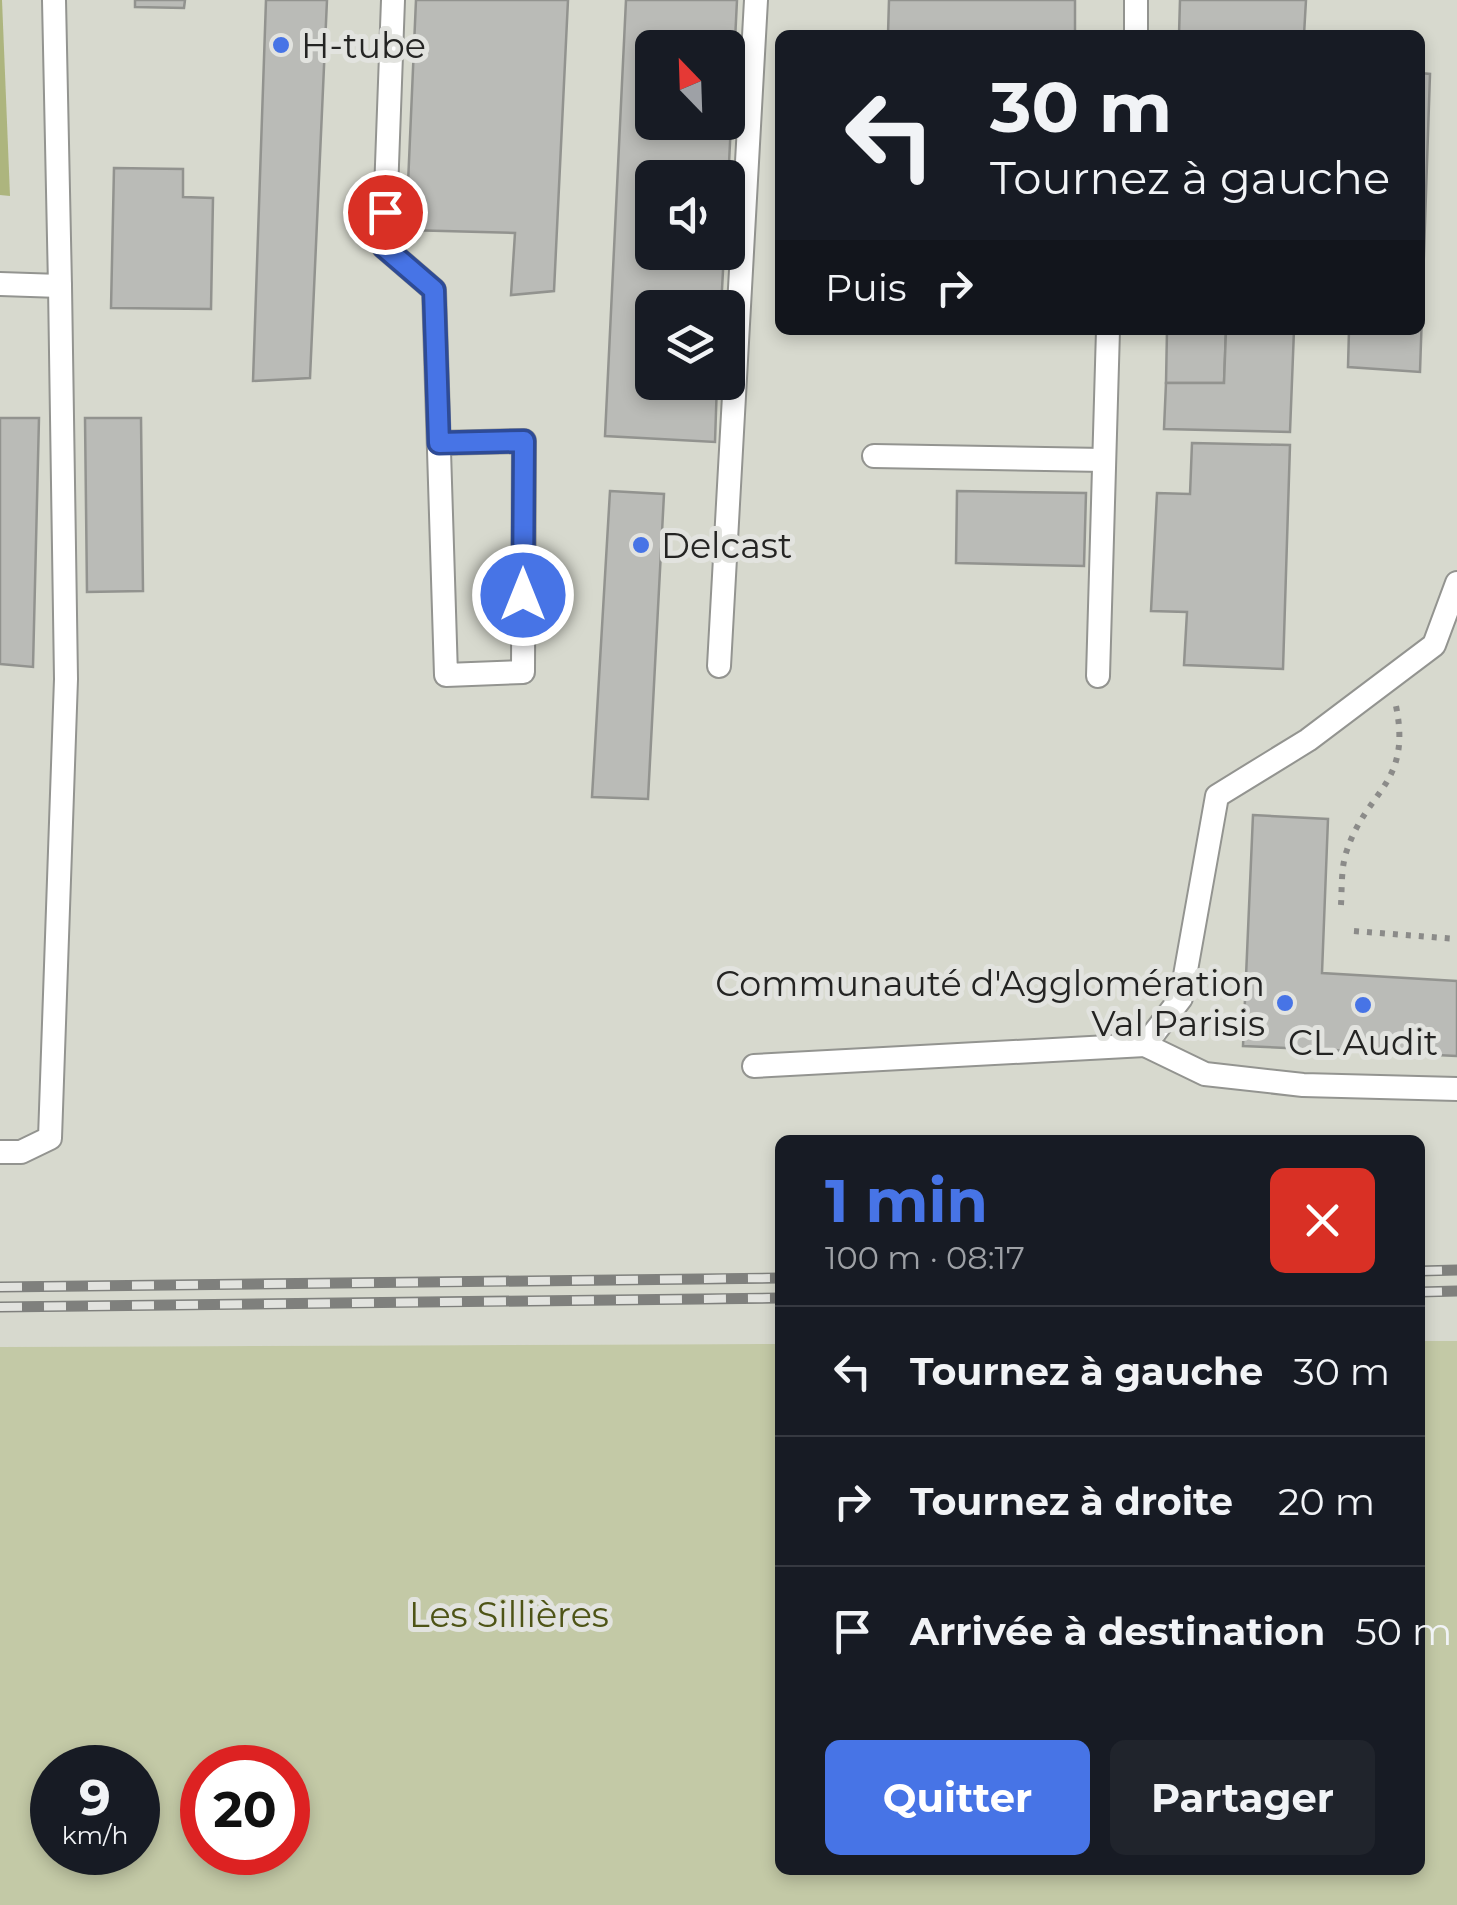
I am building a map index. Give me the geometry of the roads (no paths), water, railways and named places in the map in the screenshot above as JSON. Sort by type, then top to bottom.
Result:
[{"type":"lane","points":[[0,1152],[20,1152],[50,1138],[66,680],[54,0]]},
{"type":"lane","points":[[393,0],[384,247],[434,290],[446,674],[522,672],[524,441],[439,443]]},
{"type":"lane","points":[[719,666],[756,0]]},
{"type":"lane","points":[[1136,0],[1136,30]]},
{"type":"lane","points":[[0,284],[60,286]]},
{"type":"lane","points":[[1098,676],[1108,335]]},
{"type":"lane","points":[[874,456],[1104,460]]},
{"type":"lane","points":[[1145,1045],[1181,998],[1217,796],[1308,740],[1434,645],[1457,583]]},
{"type":"lane","points":[[754,1066],[1145,1045],[1205,1074],[1303,1086],[1457,1089]]},
{"type":"railway","points":[[1425,1271],[1457,1270]]},
{"type":"railway","points":[[0,1287],[775,1278]]},
{"type":"railway","points":[[1425,1292],[1457,1291]]},
{"type":"railway","points":[[0,1307],[775,1298]]},
{"type":"place","name":"H-tube","points":[[281,45]]},
{"type":"place","name":"Delcast","points":[[641,545]]},
{"type":"place","name":"Communauté d'Agglomération Val Parisis","points":[[1285,1003]]},
{"type":"place","name":"CL Audit","points":[[1363,1005]]},
{"type":"park label","name":"Les Sillières","points":[[509,1614]]}]
